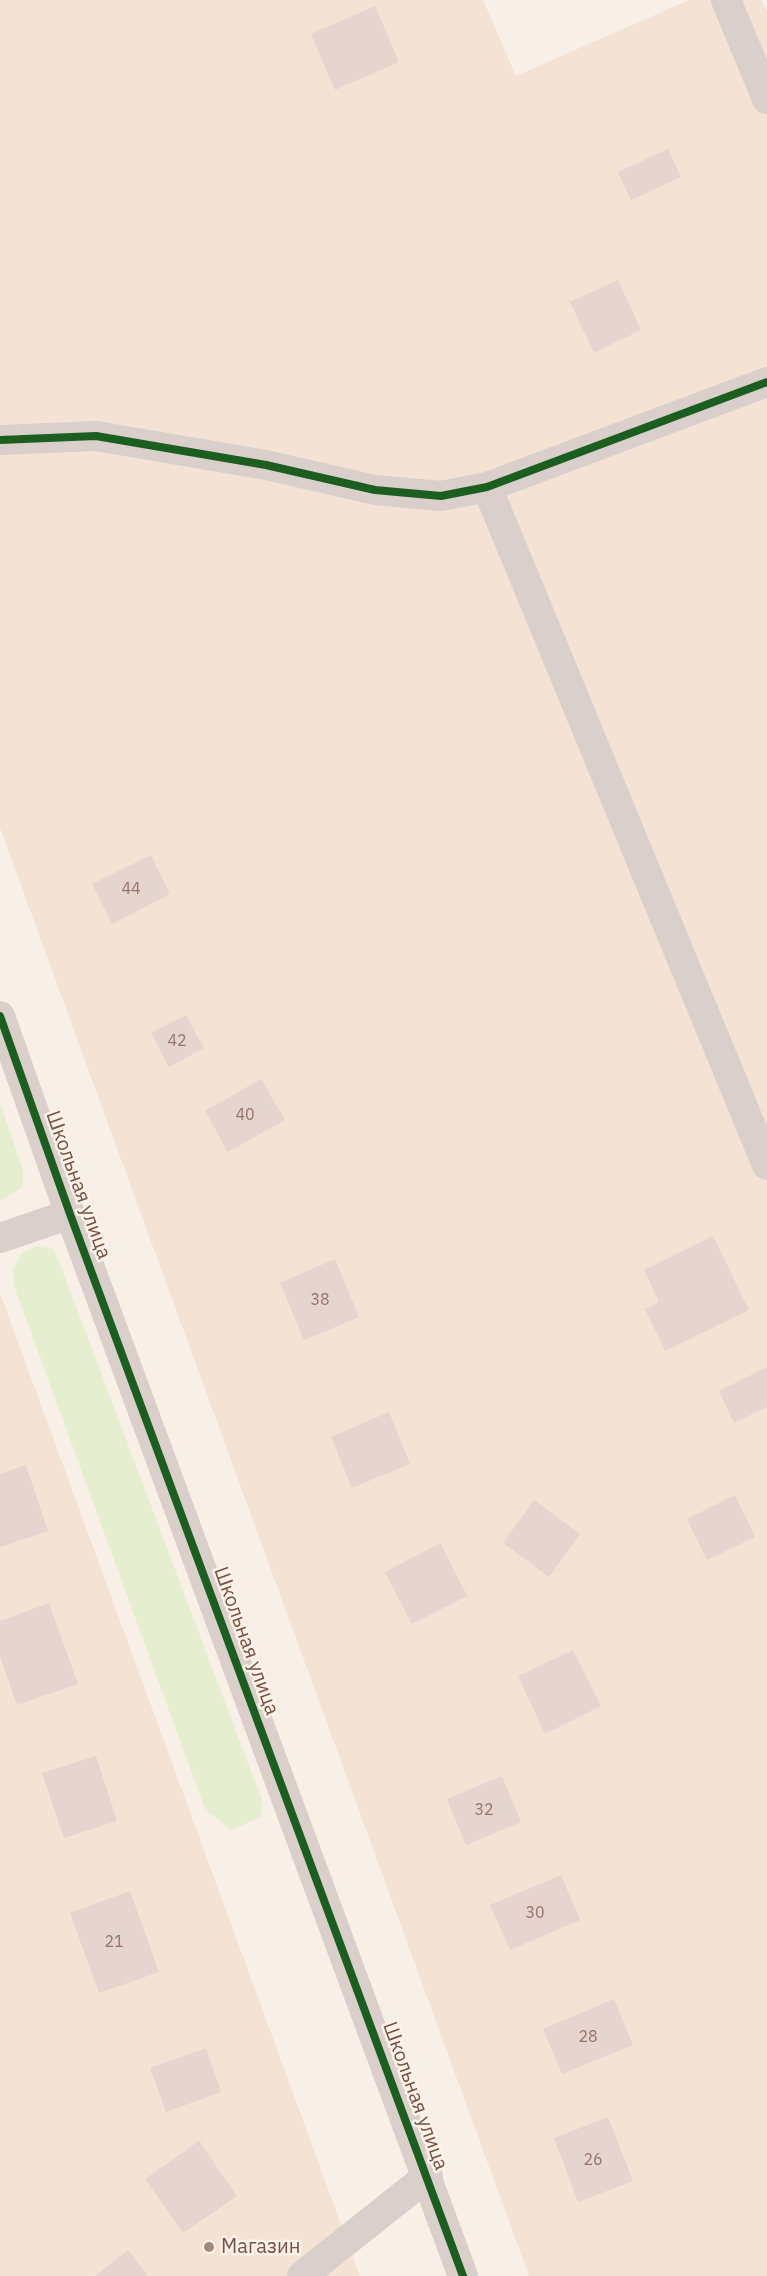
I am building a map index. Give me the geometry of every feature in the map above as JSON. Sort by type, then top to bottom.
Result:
[{"type":"street","points":[[726,0],[767,99]]},
{"type":"street","points":[[0,440],[96,436],[266,465],[375,490],[441,496],[487,487],[767,382]]},
{"type":"street","points":[[487,487],[767,1165]]},
{"type":"street","name":"Школьная улица","points":[[0,1016],[70,1214],[428,2175],[463,2276]]},
{"type":"street","points":[[0,1238],[70,1214]]},
{"type":"street","points":[[302,2276],[428,2175]]},
{"type":"shaded area","points":[[0,0],[483,0],[516,76],[689,0],[761,0],[767,11],[767,2276],[529,2276],[0,828]]},
{"type":"shaded area","points":[[0,1293],[360,2276],[0,2276]]},
{"type":"green space","points":[[0,1103],[23,1170],[23,1187],[0,1201]]},
{"type":"green space","points":[[36,1246],[53,1249],[60,1264],[262,1800],[261,1817],[231,1830],[205,1809],[14,1286],[13,1269],[21,1254]]},
{"type":"building","points":[[375,6],[399,62],[335,90],[311,34]]},
{"type":"building","points":[[668,149],[681,177],[631,200],[618,172]]},
{"type":"building","points":[[618,280],[641,330],[594,353],[570,302]]},
{"type":"building","points":[[151,855],[170,894],[112,924],[92,884]]},
{"type":"building","points":[[186,1015],[204,1048],[169,1067],[151,1033]]},
{"type":"building","points":[[261,1079],[285,1120],[228,1152],[205,1111]]},
{"type":"building","points":[[713,1236],[749,1310],[665,1351],[645,1309],[659,1302],[644,1270]]},
{"type":"building","points":[[335,1259],[359,1317],[304,1340],[280,1283]]},
{"type":"building","points":[[767,1367],[767,1407],[734,1423],[719,1391]]},
{"type":"building","points":[[389,1412],[410,1464],[352,1488],[331,1437]]},
{"type":"building","points":[[26,1465],[48,1531],[0,1547],[0,1474]]},
{"type":"building","points":[[735,1495],[755,1537],[707,1560],[687,1519]]},
{"type":"building","points":[[534,1500],[580,1534],[549,1577],[503,1543]]},
{"type":"building","points":[[440,1543],[467,1596],[412,1624],[385,1572]]},
{"type":"building","points":[[49,1603],[78,1684],[17,1705],[0,1656],[0,1621]]},
{"type":"building","points":[[573,1650],[601,1706],[545,1734],[518,1676]]},
{"type":"building","points":[[96,1756],[117,1821],[64,1838],[42,1773]]},
{"type":"building","points":[[502,1776],[521,1822],[466,1845],[447,1799]]},
{"type":"building","points":[[561,1875],[580,1920],[510,1950],[490,1905]]},
{"type":"building","points":[[130,1891],[159,1972],[99,1993],[70,1913]]},
{"type":"building","points":[[614,1999],[633,2045],[562,2074],[543,2029]]},
{"type":"building","points":[[206,2048],[221,2092],[166,2112],[150,2068]]},
{"type":"building","points":[[608,2117],[633,2181],[578,2202],[554,2138]]},
{"type":"building","points":[[199,2141],[237,2196],[183,2233],[145,2179]]},
{"type":"building","points":[[128,2250],[148,2276],[95,2276]]},
{"type":"cycle path","points":[[0,440],[96,436],[266,465],[375,490],[441,496],[487,487],[767,382]]},
{"type":"cycle path","points":[[0,1016],[70,1214],[463,2276]]},
{"type":"place","name":"Магазин","points":[[209,2247]]}]
